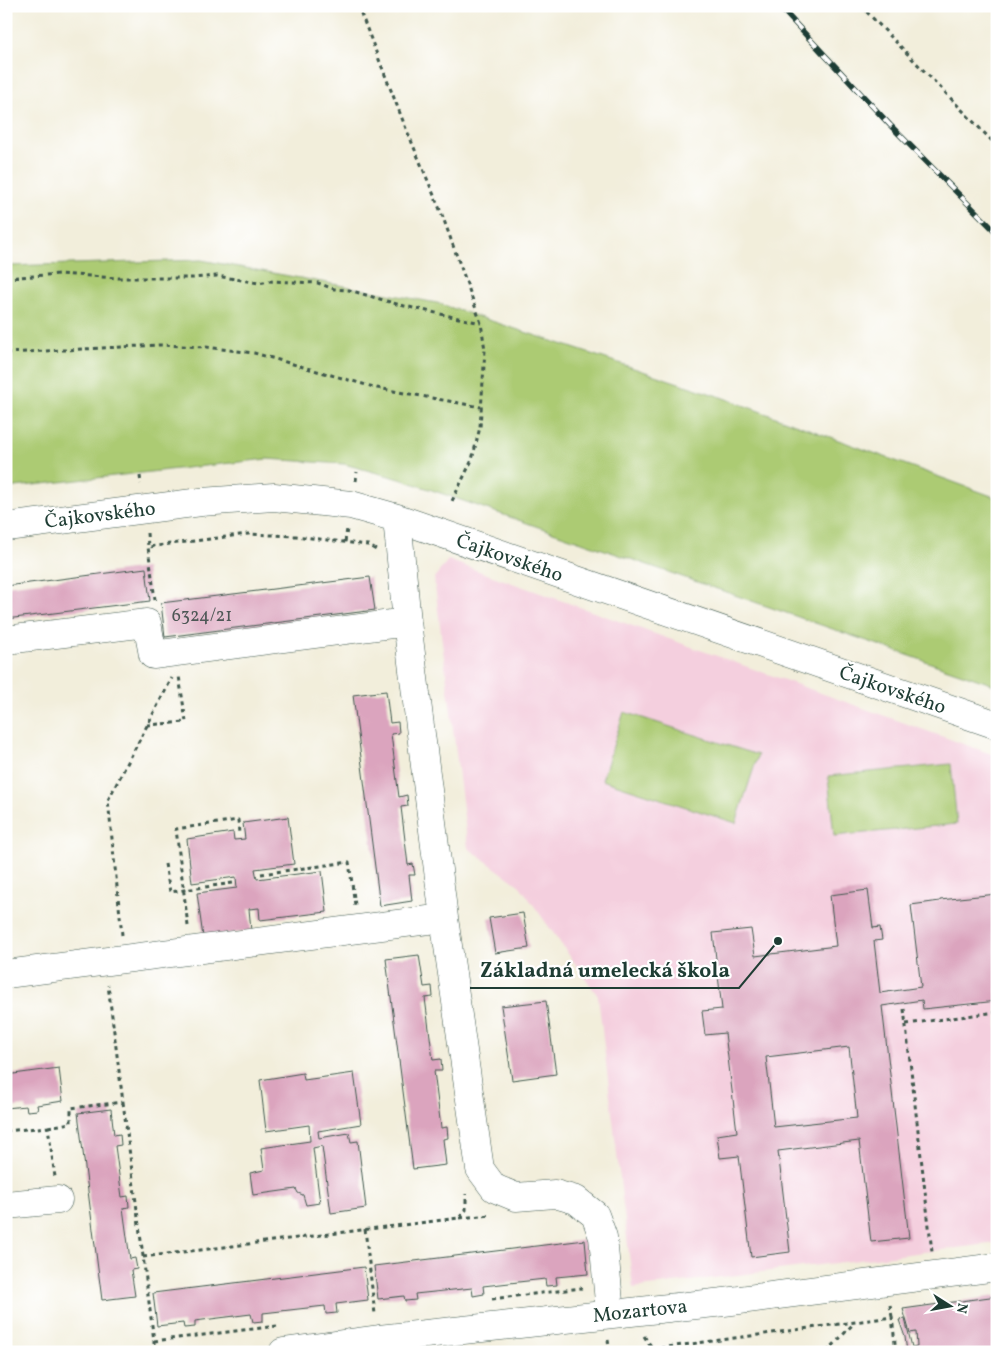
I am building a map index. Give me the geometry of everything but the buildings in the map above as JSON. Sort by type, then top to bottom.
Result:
[{"type":"street","name":"Čajkovského","points":[[6,527],[200,502],[274,497],[351,505],[397,518],[997,726]]},
{"type":"street","points":[[397,518],[407,622],[444,918],[480,1168],[494,1188],[516,1197],[556,1194],[576,1200],[594,1216],[603,1237],[612,1330]]},
{"type":"street","points":[[6,640],[147,623],[153,655],[176,660],[407,622]]},
{"type":"street","points":[[6,974],[444,918]]},
{"type":"street","points":[[6,1206],[58,1200]]},
{"type":"street","name":"Mozartova","points":[[281,1339],[612,1330],[724,1302],[997,1267]]},
{"type":"path","points":[[358,6],[451,237],[481,322],[484,350],[480,427],[472,460],[452,501]]},
{"type":"path","points":[[861,6],[997,146]]},
{"type":"path","points":[[6,278],[59,274],[118,278],[217,276],[259,283],[268,281],[318,283],[334,289],[349,290],[400,305],[481,322]]},
{"type":"path","points":[[6,353],[160,345],[205,347],[254,353],[377,388],[481,407]]},
{"type":"path","points":[[147,725],[186,722],[176,660]]},
{"type":"path","points":[[154,1352],[123,1102],[114,960],[108,800],[147,725],[176,660]]},
{"type":"path","points":[[190,950],[191,942],[176,829],[238,820],[239,834]]},
{"type":"path","points":[[261,874],[349,862],[358,928]]},
{"type":"path","points":[[165,864],[170,892],[233,883]]},
{"type":"path","points":[[904,1009],[933,1256]]},
{"type":"path","points":[[906,1024],[997,1012]]},
{"type":"path","points":[[6,1131],[71,1123],[71,1108],[123,1102]]},
{"type":"path","points":[[48,1127],[58,1200]]},
{"type":"path","points":[[459,1218],[466,1210],[466,1192]]},
{"type":"path","points":[[143,1257],[499,1214]]},
{"type":"path","points":[[366,1230],[375,1314],[366,1315]]},
{"type":"path","points":[[484,1300],[608,1285]]},
{"type":"path","points":[[653,1349],[892,1317],[896,1352]]},
{"type":"path","points":[[827,1352],[855,1322]]},
{"type":"path","points":[[598,1341],[612,1330]]},
{"type":"path","points":[[610,1352],[612,1330]]},
{"type":"path","points":[[643,1335],[653,1349],[661,1352]]},
{"type":"path","points":[[154,1341],[281,1339]]},
{"type":"shaded area","points":[[448,560],[997,756],[997,1243],[633,1288],[598,996],[520,886],[468,848],[434,578]]},
{"type":"green space","points":[[201,260],[437,303],[718,396],[997,498],[997,686],[400,479],[344,464],[267,459],[6,488],[6,266]]},
{"type":"green space","points":[[624,712],[758,755],[736,823],[602,780]]},
{"type":"green space","points":[[951,764],[957,824],[834,836],[828,776]]},
{"type":"railway","points":[[779,6],[890,125],[997,233]]},
{"type":"place","name":"Základná umelecká škola","points":[[778,941]]}]
